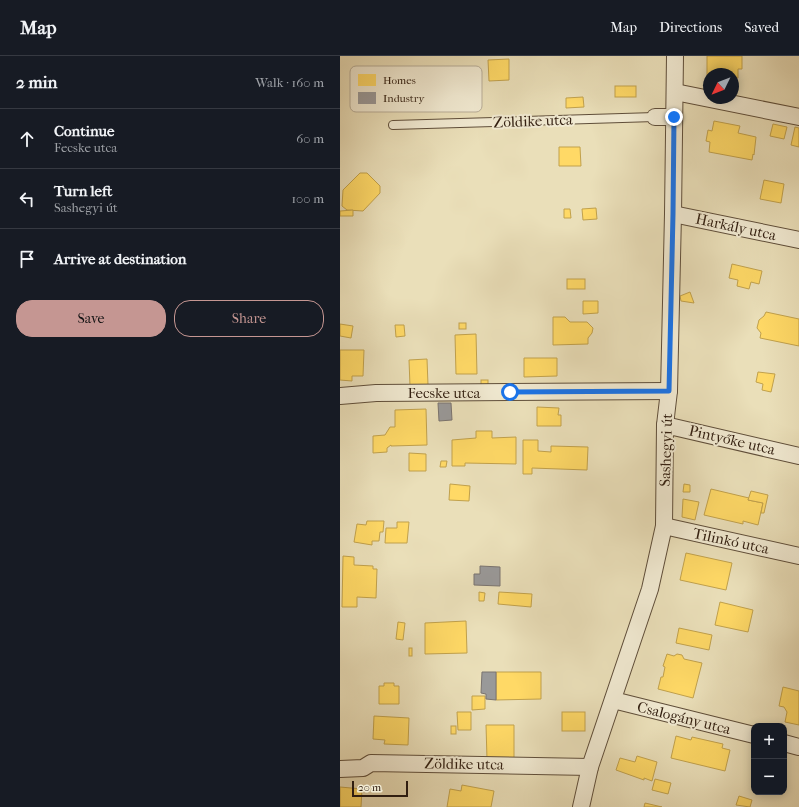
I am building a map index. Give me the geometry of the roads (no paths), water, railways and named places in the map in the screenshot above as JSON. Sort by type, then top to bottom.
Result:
[{"type":"street","name":"Sashegyi út","points":[[581,807],[590,767],[650,589],[664,526],[665,425],[669,391],[673,214],[675,92],[674,56]]},
{"type":"street","points":[[675,92],[799,117]]},
{"type":"street","name":"Zöldike utca","points":[[655,117],[674,117]]},
{"type":"street","name":"Harkály utca","points":[[673,214],[799,240]]},
{"type":"street","name":"Fecske utca","points":[[340,396],[376,393],[669,391]]},
{"type":"street","name":"Pintyőke utca","points":[[665,425],[799,456]]},
{"type":"street","name":"Tilinkó utca","points":[[664,526],[799,556]]},
{"type":"street","name":"Csalogány utca","points":[[613,700],[751,734]]},
{"type":"street","points":[[787,744],[799,747]]},
{"type":"street","name":"Zöldike utca","points":[[340,769],[363,768],[371,763],[590,767]]},
{"type":"lane","name":"Zöldike utca","points":[[393,125],[655,117]]}]
